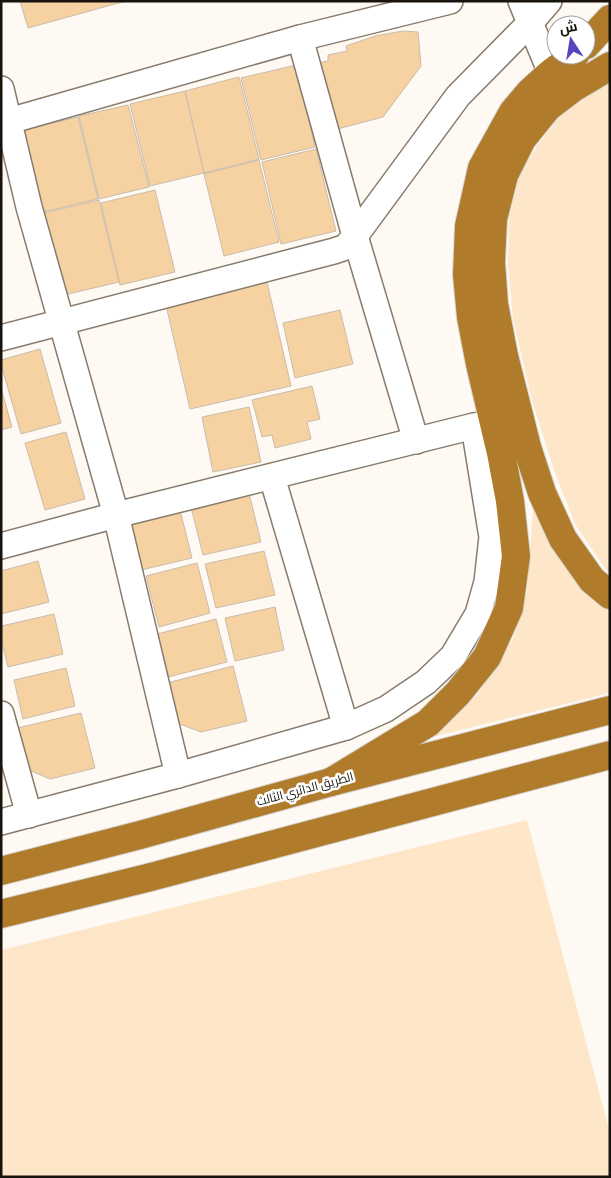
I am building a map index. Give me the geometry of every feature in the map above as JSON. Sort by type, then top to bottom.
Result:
[{"type":"highway","points":[[596,36],[610,20]]},
{"type":"highway","points":[[596,44],[610,40]]},
{"type":"highway","points":[[331,782],[428,723],[458,693],[487,657],[509,608],[516,556],[510,501],[501,453],[484,425],[480,364],[471,317],[467,275],[469,226],[482,168],[498,138],[513,112],[530,92],[562,65]]},
{"type":"highway","points":[[610,66],[573,88],[548,107],[522,139],[504,175],[494,219],[491,262],[494,304],[504,356],[526,447],[542,493],[563,539],[592,580],[610,595]]},
{"type":"highway","name":"الطريق الدائري الثالث","points":[[1,871],[331,782],[610,710]]},
{"type":"highway","points":[[1,914],[147,878],[610,755]]},
{"type":"street","points":[[9,121],[300,38],[450,1]]},
{"type":"street","points":[[1,338],[334,252],[346,247],[458,96],[525,12],[549,1]]},
{"type":"street","points":[[525,12],[551,73]]},
{"type":"street","points":[[300,38],[355,236],[416,440]]},
{"type":"street","points":[[1,90],[28,207],[116,515],[178,776]]},
{"type":"street","points":[[1,546],[116,515],[416,440],[484,425],[492,537],[487,582],[478,614],[453,656],[426,682],[386,709],[346,727],[178,776],[1,822]]},
{"type":"street","points":[[272,476],[346,727]]},
{"type":"street","points":[[1,714],[29,815]]},
{"type":"shaded area","points":[[610,83],[610,574],[575,524],[554,470],[532,401],[513,319],[508,266],[509,218],[520,173],[539,143],[566,109]]},
{"type":"shaded area","points":[[533,510],[571,567],[610,609],[610,693],[425,739],[477,695],[513,639],[527,592]]},
{"type":"shaded area","points":[[527,820],[610,1133],[610,1177],[1,1177],[1,950]]},
{"type":"building","points":[[20,1],[126,1],[28,28]]},
{"type":"building","points":[[403,31],[418,32],[421,66],[383,117],[330,131],[312,64],[328,61],[328,55],[347,51],[346,46],[375,36]]},
{"type":"building","points":[[296,65],[315,147],[261,160],[241,78]]},
{"type":"building","points":[[239,77],[259,159],[204,173],[185,91]]},
{"type":"building","points":[[185,91],[204,173],[150,186],[130,104]]},
{"type":"building","points":[[128,105],[149,187],[99,199],[79,116]]},
{"type":"building","points":[[78,117],[98,199],[43,212],[23,130]]},
{"type":"building","points":[[316,149],[336,231],[281,244],[262,162]]},
{"type":"building","points":[[259,160],[279,242],[224,256],[204,174]]},
{"type":"building","points":[[155,190],[175,272],[120,285],[101,203]]},
{"type":"building","points":[[99,200],[119,282],[64,295],[44,213]]},
{"type":"building","points":[[266,278],[291,386],[190,409],[165,301]]},
{"type":"building","points":[[340,310],[353,364],[295,378],[283,323]]},
{"type":"building","points":[[40,349],[61,423],[21,434],[1,360]]},
{"type":"building","points":[[312,386],[320,419],[307,422],[311,439],[275,448],[272,435],[262,437],[252,400]]},
{"type":"building","points":[[1,388],[12,427],[1,430]]},
{"type":"building","points":[[249,407],[261,462],[213,472],[202,417]]},
{"type":"building","points":[[66,432],[85,499],[45,510],[25,443]]},
{"type":"building","points":[[248,489],[261,542],[203,555],[190,503]]},
{"type":"building","points":[[180,510],[192,558],[141,570],[129,522]]},
{"type":"building","points":[[264,551],[275,595],[216,608],[205,564]]},
{"type":"building","points":[[38,561],[49,602],[1,614],[1,571]]},
{"type":"building","points":[[197,563],[210,613],[159,627],[146,576]]},
{"type":"building","points":[[275,607],[284,650],[235,661],[225,618]]},
{"type":"building","points":[[54,614],[63,654],[8,667],[1,639],[1,626]]},
{"type":"building","points":[[216,619],[227,662],[168,677],[157,634]]},
{"type":"building","points":[[233,666],[247,721],[201,732],[177,723],[167,683]]},
{"type":"building","points":[[66,668],[75,706],[23,719],[14,680]]},
{"type":"building","points":[[81,713],[95,768],[50,779],[22,767],[13,729]]}]
